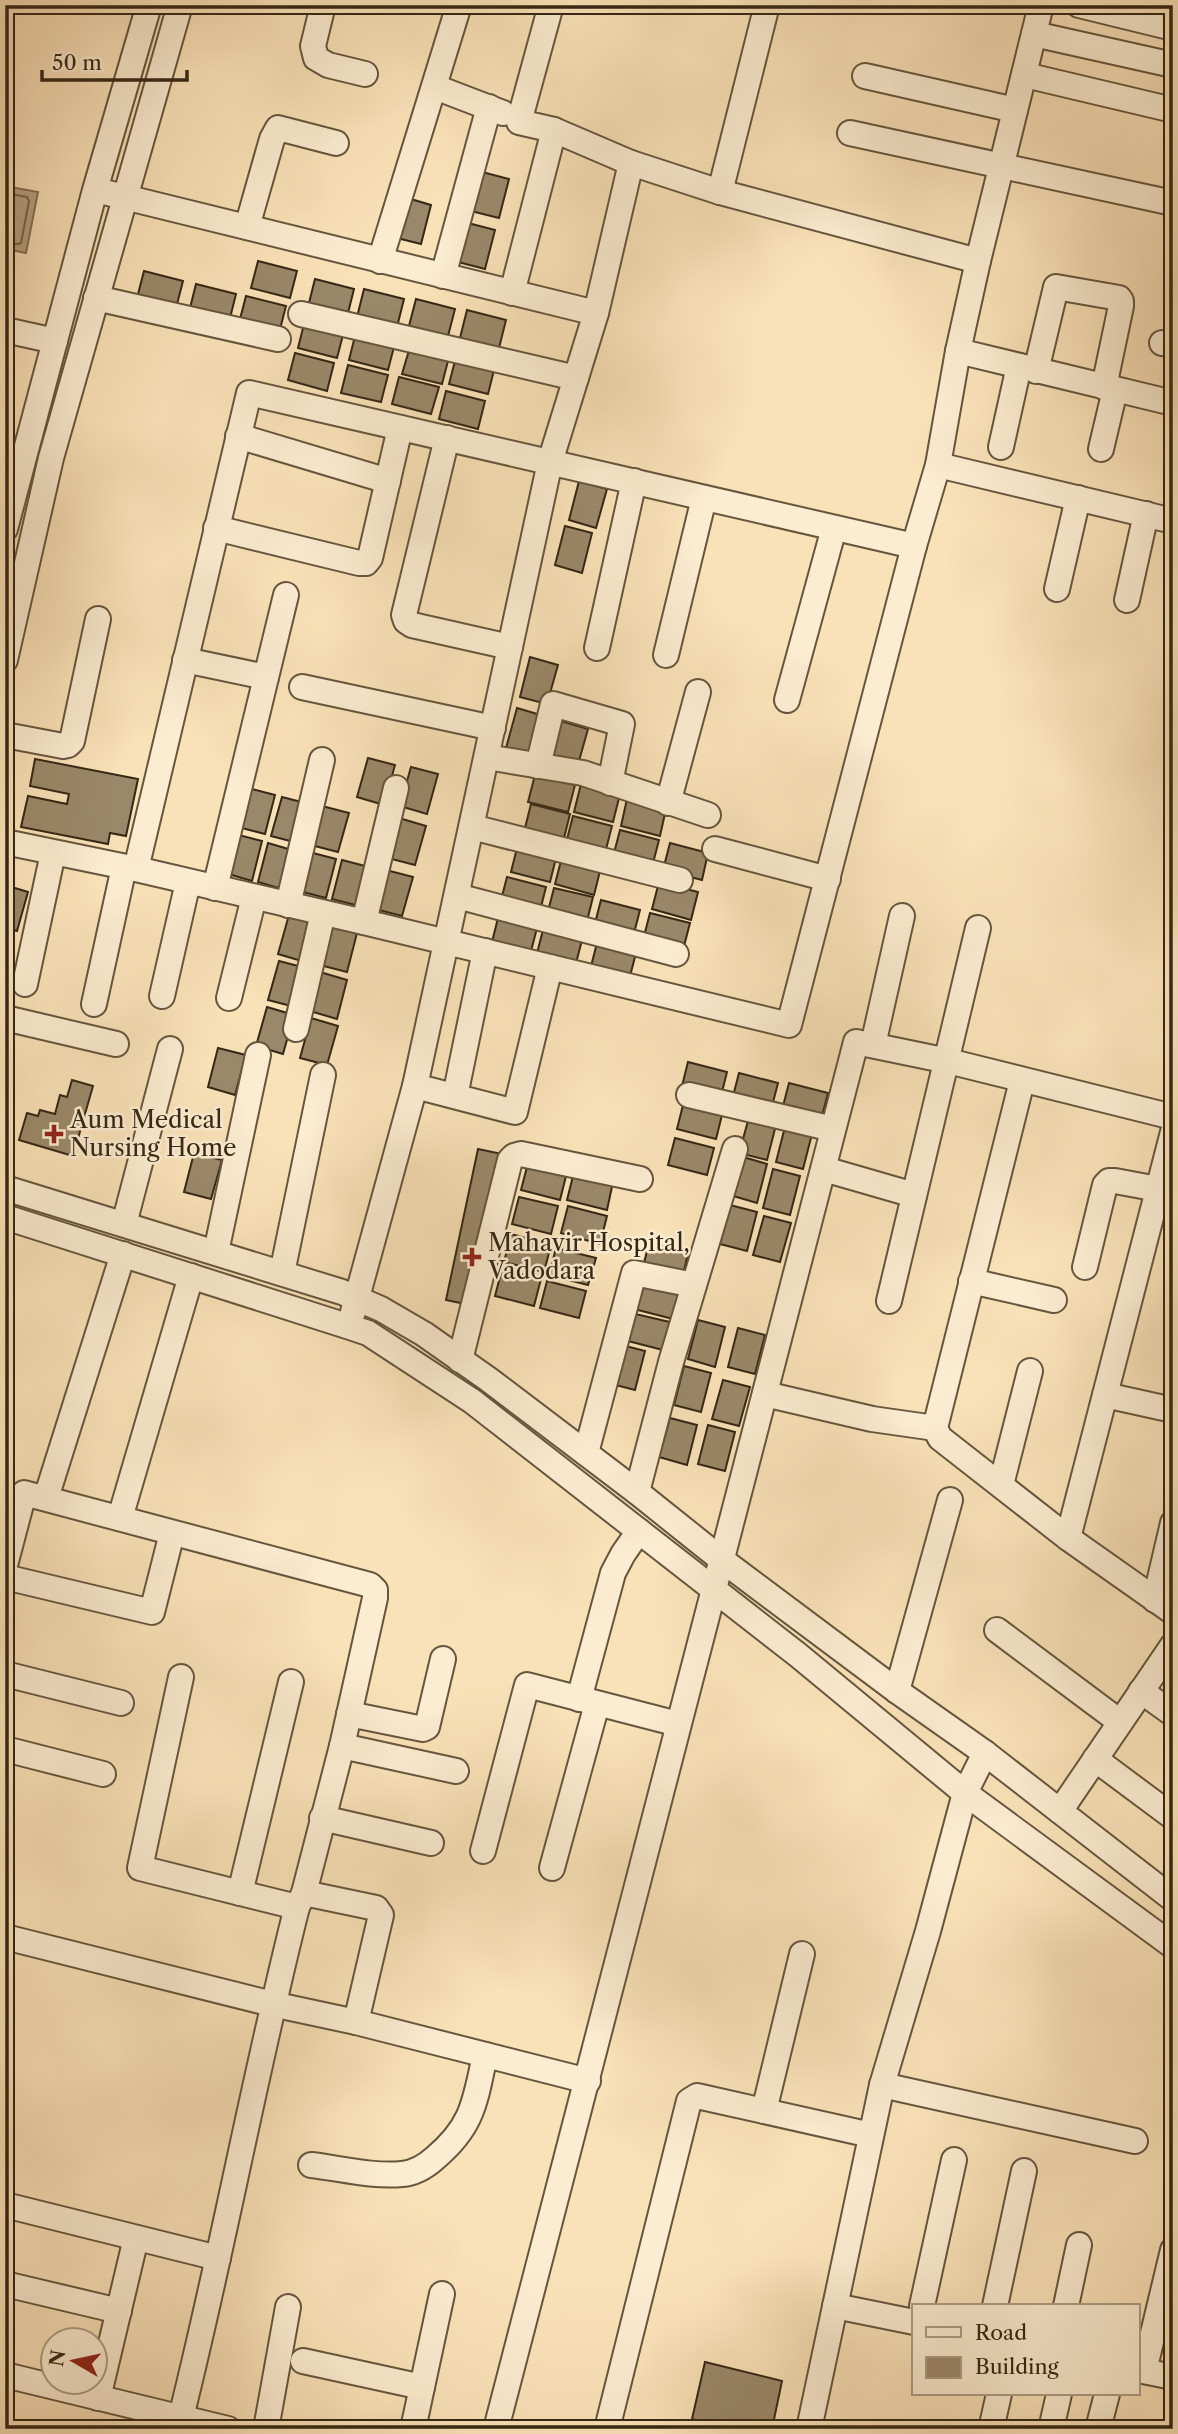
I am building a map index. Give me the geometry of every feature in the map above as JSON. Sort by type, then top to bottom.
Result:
[{"type":"street","points":[[38,523],[6,520],[15,451],[55,341],[95,190],[149,5]]},
{"type":"street","points":[[5,660],[51,458],[180,5]]},
{"type":"street","points":[[323,5],[313,46],[316,58],[328,65],[365,74]]},
{"type":"street","points":[[380,261],[459,5]]},
{"type":"street","points":[[519,121],[551,5]]},
{"type":"street","points":[[720,192],[767,5]]},
{"type":"street","points":[[1079,5],[1173,28]]},
{"type":"street","points":[[5,842],[364,922],[789,1026],[914,547],[938,465],[958,351],[1025,75],[1037,6]]},
{"type":"street","points":[[1034,34],[1173,65]]},
{"type":"street","points":[[1025,75],[1173,110]]},
{"type":"street","points":[[865,76],[1015,110]]},
{"type":"street","points":[[435,87],[519,121],[554,130],[631,163],[720,192],[978,261]]},
{"type":"street","points":[[443,276],[489,107]]},
{"type":"street","points":[[247,227],[272,139],[278,128],[336,143]]},
{"type":"street","points":[[512,293],[554,130]]},
{"type":"street","points":[[850,133],[1173,203]]},
{"type":"street","points":[[349,1326],[415,1086],[550,462],[596,313],[631,163]]},
{"type":"street","points":[[95,190],[596,313]]},
{"type":"street","points":[[1001,447],[1056,287],[1121,300],[1101,449]]},
{"type":"street","points":[[96,298],[278,339]]},
{"type":"street","points":[[301,314],[576,378]]},
{"type":"street","points":[[5,330],[55,341]]},
{"type":"street","points":[[958,351],[1173,403]]},
{"type":"street","points":[[94,1004],[185,660],[249,393],[914,547]]},
{"type":"street","points":[[216,528],[366,563],[370,558],[400,428]]},
{"type":"street","points":[[238,436],[388,481]]},
{"type":"street","points":[[447,438],[404,615],[406,621],[412,625],[510,647]]},
{"type":"street","points":[[938,465],[1173,521]]},
{"type":"street","points":[[597,648],[634,481]]},
{"type":"street","points":[[666,655],[704,498]]},
{"type":"street","points":[[1057,589],[1078,498]]},
{"type":"street","points":[[1127,600],[1146,514]]},
{"type":"street","points":[[787,700],[834,528]]},
{"type":"street","points":[[215,888],[286,595]]},
{"type":"street","points":[[5,735],[63,746],[72,741],[98,619]]},
{"type":"street","points":[[185,660],[266,677]]},
{"type":"street","points":[[302,687],[493,728]]},
{"type":"street","points":[[668,803],[698,692]]},
{"type":"street","points":[[538,766],[553,704],[622,724],[610,783]]},
{"type":"street","points":[[487,757],[583,773],[708,815]]},
{"type":"street","points":[[288,905],[323,760]]},
{"type":"street","points":[[364,922],[396,788]]},
{"type":"street","points":[[472,827],[680,880]]},
{"type":"street","points":[[715,849],[828,879]]},
{"type":"street","points":[[24,984],[53,853]]},
{"type":"street","points":[[162,996],[188,882]]},
{"type":"street","points":[[457,896],[676,954]]},
{"type":"street","points":[[229,999],[254,897]]},
{"type":"street","points":[[296,1030],[323,913]]},
{"type":"street","points":[[873,1045],[902,916]]},
{"type":"street","points":[[888,1301],[978,928]]},
{"type":"street","points":[[454,1096],[485,951]]},
{"type":"street","points":[[415,1086],[515,1112],[550,967]]},
{"type":"street","points":[[5,1018],[116,1044]]},
{"type":"street","points":[[496,2429],[856,1042],[948,1061],[1173,1117]]},
{"type":"street","points":[[124,1224],[170,1049]]},
{"type":"street","points":[[216,1252],[258,1055]]},
{"type":"street","points":[[282,1273],[323,1075]]},
{"type":"street","points":[[1022,1081],[935,1428],[940,1437],[1068,1538],[1164,1606],[1173,1524]]},
{"type":"street","points":[[689,1095],[833,1129]]},
{"type":"street","points":[[1068,1538],[1173,1132]]},
{"type":"street","points":[[637,1492],[671,1362],[735,1149]]},
{"type":"street","points":[[460,1360],[510,1160],[521,1154],[640,1179]]},
{"type":"street","points":[[824,1168],[914,1195]]},
{"type":"street","points":[[1085,1267],[1105,1185],[1109,1181],[1115,1181],[1158,1189]]},
{"type":"street","points":[[5,1188],[356,1298],[381,1308],[424,1334],[586,1453],[722,1560],[897,1691],[985,1753],[1173,1899]]},
{"type":"street","points":[[5,1217],[368,1333],[472,1401],[798,1655],[965,1793],[1173,1946]]},
{"type":"street","points":[[46,1499],[123,1254]]},
{"type":"street","points":[[586,1453],[634,1273],[694,1285]]},
{"type":"street","points":[[120,1518],[191,1276]]},
{"type":"street","points":[[971,1281],[1054,1300]]},
{"type":"street","points":[[1001,1485],[1030,1371]]},
{"type":"street","points":[[765,1394],[872,1419],[935,1428]]},
{"type":"street","points":[[1105,1395],[1173,1410]]},
{"type":"street","points":[[5,1565],[12,1514],[24,1493],[370,1585],[374,1590],[375,1598],[342,1746],[272,2004],[218,2258],[179,2424]]},
{"type":"street","points":[[897,1691],[950,1500]]},
{"type":"street","points":[[552,1868],[614,1573],[639,1531]]},
{"type":"street","points":[[5,1577],[152,1612],[172,1533]]},
{"type":"street","points":[[997,1630],[1120,1721]]},
{"type":"street","points":[[1060,1811],[1173,1644]]},
{"type":"street","points":[[349,1714],[423,1729],[427,1727],[443,1659]]},
{"type":"street","points":[[5,1674],[121,1703]]},
{"type":"street","points":[[181,1677],[140,1868],[240,1893],[376,1908],[381,1915],[356,2022]]},
{"type":"street","points":[[240,1893],[291,1682]]},
{"type":"street","points":[[483,1851],[527,1685],[678,1724]]},
{"type":"street","points":[[1140,1691],[1173,1714]]},
{"type":"street","points":[[342,1746],[456,1771]]},
{"type":"street","points":[[5,1749],[103,1774]]},
{"type":"street","points":[[809,2429],[882,2085],[928,1931],[965,1793],[985,1753]]},
{"type":"street","points":[[1095,1759],[1173,1817]]},
{"type":"street","points":[[322,1818],[431,1843]]},
{"type":"street","points":[[6,1941],[356,2022],[588,2081]]},
{"type":"street","points":[[764,2111],[802,1954]]},
{"type":"street","points":[[311,2165],[391,2175],[415,2171],[426,2165],[457,2138],[468,2120],[474,2106],[485,2055]]},
{"type":"street","points":[[882,2085],[1135,2141]]},
{"type":"street","points":[[607,2429],[689,2101],[697,2096],[871,2135]]},
{"type":"street","points":[[922,2304],[954,2160]]},
{"type":"street","points":[[995,2304],[1024,2171]]},
{"type":"street","points":[[5,2205],[218,2258]]},
{"type":"street","points":[[98,2398],[136,2238]]},
{"type":"street","points":[[1066,2304],[1079,2245]]},
{"type":"street","points":[[1173,2250],[1141,2370],[1173,2377]]},
{"type":"street","points":[[5,2284],[119,2311]]},
{"type":"street","points":[[413,2429],[442,2294]]},
{"type":"street","points":[[835,2306],[912,2322]]},
{"type":"street","points":[[266,2429],[288,2307]]},
{"type":"street","points":[[303,2361],[422,2387]]},
{"type":"street","points":[[5,2375],[98,2398],[179,2424],[228,2429]]},
{"type":"street","points":[[991,2429],[999,2396]]},
{"type":"street","points":[[1051,2429],[1059,2396]]},
{"type":"street","points":[[1098,2429],[1106,2396]]},
{"type":"water","points":[[5,186],[38,192],[26,253],[5,249]]},
{"type":"building","points":[[482,172],[509,179],[499,218],[471,211]]},
{"type":"building","points":[[404,197],[431,205],[421,244],[393,237]]},
{"type":"building","points":[[468,223],[495,230],[485,269],[458,262]]},
{"type":"building","points":[[258,261],[297,271],[290,298],[251,288]]},
{"type":"building","points":[[144,271],[183,281],[176,308],[137,298]]},
{"type":"building","points":[[315,279],[354,289],[347,317],[308,307]]},
{"type":"building","points":[[196,284],[236,294],[229,322],[189,312]]},
{"type":"building","points":[[364,289],[404,299],[397,327],[357,317]]},
{"type":"building","points":[[246,296],[286,306],[279,333],[239,323]]},
{"type":"building","points":[[416,299],[455,309],[448,336],[409,326]]},
{"type":"building","points":[[467,310],[506,320],[499,348],[460,338]]},
{"type":"building","points":[[305,320],[344,331],[337,358],[298,348]]},
{"type":"building","points":[[356,332],[395,343],[388,370],[349,360]]},
{"type":"building","points":[[410,347],[449,357],[442,384],[402,374]]},
{"type":"building","points":[[295,353],[334,363],[327,391],[288,380]]},
{"type":"building","points":[[456,357],[495,366],[488,394],[449,384]]},
{"type":"building","points":[[348,365],[388,375],[381,402],[341,393]]},
{"type":"building","points":[[399,377],[439,387],[431,414],[392,404]]},
{"type":"building","points":[[446,391],[485,401],[478,429],[439,419]]},
{"type":"building","points":[[579,481],[607,489],[596,528],[569,520]]},
{"type":"building","points":[[565,526],[592,533],[582,573],[555,565]]},
{"type":"building","points":[[530,657],[558,665],[547,704],[520,697]]},
{"type":"building","points":[[517,708],[544,716],[534,755],[506,748]]},
{"type":"building","points":[[561,721],[588,729],[577,768],[550,761]]},
{"type":"building","points":[[368,758],[395,765],[384,805],[357,797]]},
{"type":"building","points":[[35,759],[138,779],[126,836],[110,833],[108,844],[21,827],[28,796],[67,804],[69,794],[30,786]]},
{"type":"building","points":[[411,767],[438,774],[427,814],[400,806]]},
{"type":"building","points":[[535,775],[575,785],[568,812],[528,802]]},
{"type":"building","points":[[581,784],[620,794],[613,822],[574,812]]},
{"type":"building","points":[[248,788],[275,795],[265,834],[238,827]]},
{"type":"building","points":[[282,797],[309,804],[298,843],[271,836]]},
{"type":"building","points":[[627,799],[666,809],[660,836],[621,826]]},
{"type":"building","points":[[531,804],[570,814],[563,842],[524,832]]},
{"type":"building","points":[[322,806],[349,813],[338,852],[311,845]]},
{"type":"building","points":[[573,816],[612,826],[605,853],[566,843]]},
{"type":"building","points":[[399,818],[426,826],[415,865],[388,858]]},
{"type":"building","points":[[620,830],[659,840],[652,867],[613,857]]},
{"type":"building","points":[[235,834],[262,841],[252,881],[225,873]]},
{"type":"building","points":[[268,843],[295,851],[285,890],[258,882]]},
{"type":"building","points":[[670,843],[708,853],[702,880],[663,870]]},
{"type":"building","points":[[518,844],[557,854],[550,882],[511,872]]},
{"type":"building","points":[[309,852],[336,859],[326,898],[299,891]]},
{"type":"building","points":[[562,857],[601,867],[594,895],[555,884]]},
{"type":"building","points":[[342,860],[369,867],[359,906],[332,899]]},
{"type":"building","points":[[386,870],[413,877],[402,916],[375,909]]},
{"type":"building","points":[[507,877],[546,887],[539,915],[500,904]]},
{"type":"building","points":[[659,882],[698,892],[691,920],[652,909]]},
{"type":"building","points":[[5,885],[28,892],[17,931],[5,928]]},
{"type":"building","points":[[554,888],[593,897],[586,925],[547,915]]},
{"type":"building","points":[[601,900],[640,910],[633,937],[594,927]]},
{"type":"building","points":[[650,913],[690,923],[683,950],[643,940]]},
{"type":"building","points":[[289,915],[316,922],[305,962],[278,954]]},
{"type":"building","points":[[498,918],[537,928],[530,955],[491,946]]},
{"type":"building","points":[[330,926],[357,933],[347,972],[320,965]]},
{"type":"building","points":[[543,930],[582,940],[575,967],[536,957]]},
{"type":"building","points":[[597,943],[636,953],[629,980],[590,970]]},
{"type":"building","points":[[279,961],[306,968],[295,1007],[268,1000]]},
{"type":"building","points":[[320,972],[347,980],[337,1019],[310,1011]]},
{"type":"building","points":[[267,1007],[294,1015],[283,1054],[256,1046]]},
{"type":"building","points":[[311,1018],[338,1026],[327,1065],[300,1058]]},
{"type":"building","points":[[218,1048],[246,1055],[235,1095],[208,1087]]},
{"type":"building","points":[[688,1062],[727,1072],[720,1100],[681,1090]]},
{"type":"building","points":[[739,1073],[778,1083],[771,1110],[732,1100]]},
{"type":"building","points":[[72,1080],[93,1086],[73,1156],[19,1140],[27,1113],[38,1116],[40,1110],[55,1114],[60,1095],[67,1097]]},
{"type":"building","points":[[789,1083],[828,1093],[821,1120],[782,1110]]},
{"type":"building","points":[[684,1101],[723,1111],[716,1139],[677,1129]]},
{"type":"building","points":[[750,1114],[777,1121],[767,1160],[739,1153]]},
{"type":"building","points":[[786,1123],[813,1130],[803,1169],[776,1162]]},
{"type":"building","points":[[675,1138],[714,1148],[707,1175],[668,1165]]},
{"type":"building","points":[[478,1149],[502,1154],[470,1305],[446,1300]]},
{"type":"building","points":[[194,1153],[222,1160],[211,1199],[184,1192]]},
{"type":"building","points":[[740,1156],[767,1164],[757,1203],[730,1195]]},
{"type":"building","points":[[528,1163],[567,1172],[560,1200],[521,1190]]},
{"type":"building","points":[[773,1169],[800,1176],[790,1215],[763,1208]]},
{"type":"building","points":[[574,1172],[613,1182],[607,1210],[567,1200]]},
{"type":"building","points":[[519,1197],[558,1206],[551,1234],[512,1224]]},
{"type":"building","points":[[730,1205],[757,1212],[747,1251],[720,1244]]},
{"type":"building","points":[[568,1206],[607,1216],[600,1244],[561,1233]]},
{"type":"building","points":[[764,1216],[791,1223],[780,1262],[753,1255]]},
{"type":"building","points":[[511,1234],[551,1245],[544,1272],[504,1262]]},
{"type":"building","points":[[649,1243],[688,1253],[682,1281],[642,1271]]},
{"type":"building","points":[[556,1248],[596,1258],[588,1285],[549,1275]]},
{"type":"building","points":[[502,1269],[541,1279],[534,1306],[495,1296]]},
{"type":"building","points":[[547,1281],[586,1291],[579,1318],[540,1308]]},
{"type":"building","points":[[640,1282],[679,1292],[673,1319],[634,1309]]},
{"type":"building","points":[[631,1313],[670,1322],[663,1350],[624,1340]]},
{"type":"building","points":[[698,1320],[725,1327],[715,1367],[688,1359]]},
{"type":"building","points":[[738,1328],[765,1335],[755,1374],[728,1367]]},
{"type":"building","points":[[618,1344],[645,1351],[635,1390],[608,1383]]},
{"type":"building","points":[[684,1366],[711,1373],[701,1412],[674,1405]]},
{"type":"building","points":[[723,1380],[750,1387],[739,1426],[712,1419]]},
{"type":"building","points":[[670,1418],[697,1425],[687,1465],[659,1457]]},
{"type":"building","points":[[708,1425],[735,1432],[725,1471],[698,1464]]},
{"type":"building","points":[[705,2362],[782,2381],[772,2429],[729,2429],[692,2419]]},
{"type":"place","name":"Aum Medical Nursing Home","points":[[54,1134]]},
{"type":"place","name":"Mahavir Hospital, Vadodara","points":[[472,1257]]}]
